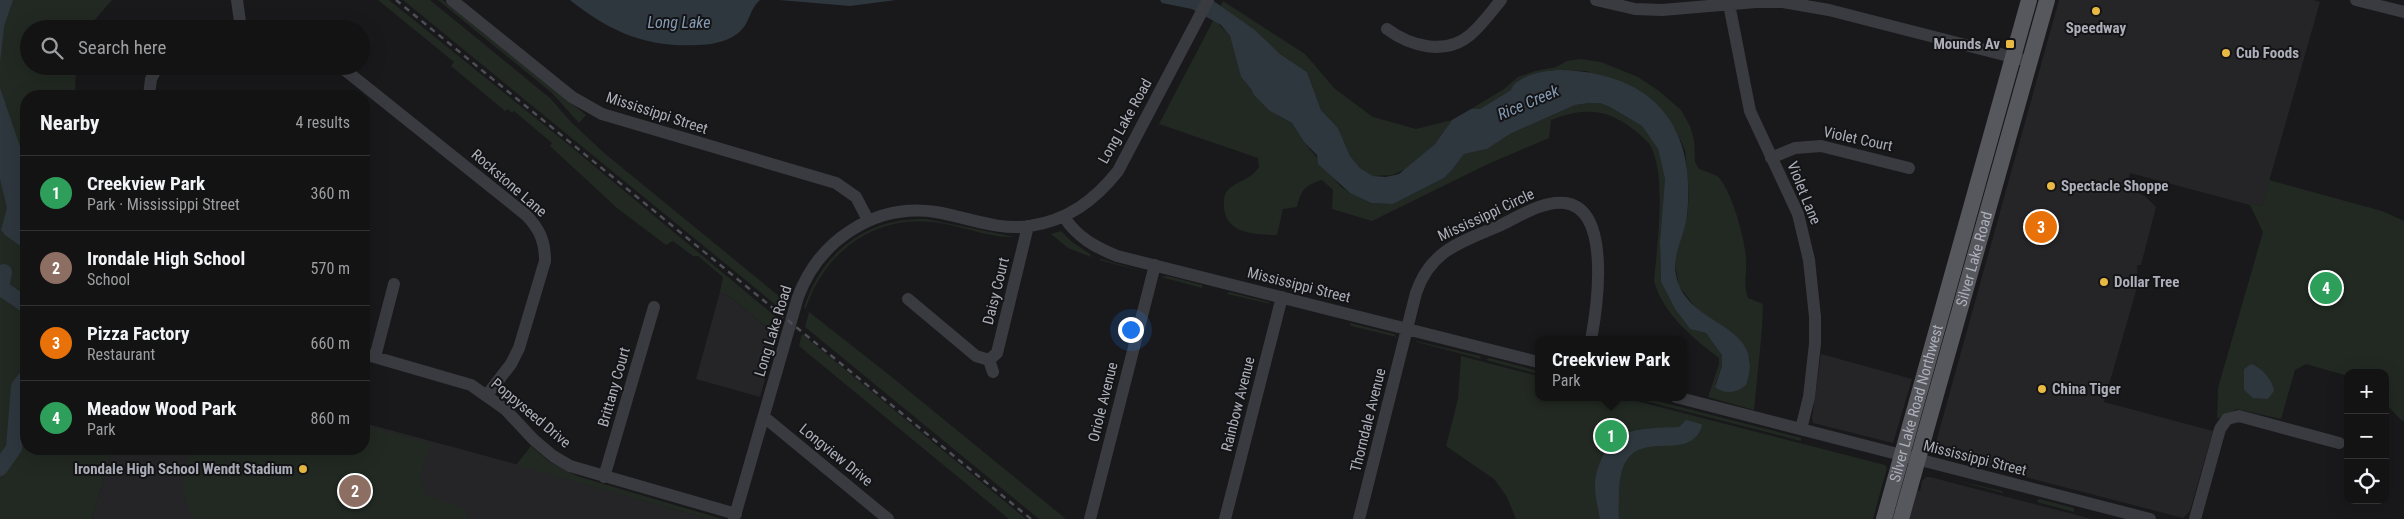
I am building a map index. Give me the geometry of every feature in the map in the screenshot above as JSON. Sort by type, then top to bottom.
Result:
[{"type":"main road","name":"Silver Lake Road Northwest","points":[[1884,519],[2022,59],[2029,0]]},
{"type":"main road","name":"Silver Lake Road","points":[[1901,519],[1919,461],[2022,59],[2047,0]]},
{"type":"street","points":[[237,0],[240,20]]},
{"type":"street","name":"Mississippi Street","points":[[452,0],[572,97],[595,110],[626,122],[836,183],[856,197],[868,220]]},
{"type":"street","name":"Long Lake Road","points":[[735,517],[802,286],[827,249],[850,230],[868,220],[902,211],[934,212],[993,225],[1028,226],[1064,217],[1089,202],[1118,171],[1208,0]]},
{"type":"street","points":[[1387,29],[1400,38],[1412,43],[1424,46],[1446,46],[1469,36],[1501,0]]},
{"type":"street","points":[[1596,0],[1636,8],[1662,10],[1690,10],[1729,4],[1783,2],[1829,10],[2022,59]]},
{"type":"street","points":[[2356,0],[2404,12]]},
{"type":"street","name":"Violet Lane","points":[[1729,4],[1750,111],[1798,214],[1809,260],[1813,290],[1815,344],[1809,398],[1801,429]]},
{"type":"street","points":[[149,90],[150,80],[153,75]]},
{"type":"street","name":"Rockstone Lane","points":[[351,75],[526,215],[539,230],[545,250],[545,261],[524,333],[511,364],[487,395]]},
{"type":"street","name":"Violet Court","points":[[1771,158],[1795,148],[1821,146],[1909,168]]},
{"type":"street","name":"Mississippi Circle","points":[[1408,329],[1420,280],[1427,268],[1446,250],[1545,205],[1565,203],[1583,211],[1593,228],[1599,295],[1592,336]]},
{"type":"street","name":"Mississippi Street","points":[[1064,217],[1078,235],[1095,246],[1117,256],[1535,361]]},
{"type":"street","name":"Daisy Court","points":[[989,360],[997,354],[1028,226]]},
{"type":"street","name":"Oriole Avenue","points":[[1090,519],[1155,265]]},
{"type":"street","points":[[370,352],[394,284]]},
{"type":"street","name":"Rainbow Avenue","points":[[1225,519],[1282,297]]},
{"type":"street","points":[[908,299],[976,356],[989,360],[993,372]]},
{"type":"street","name":"Brittany Court","points":[[604,477],[654,307]]},
{"type":"street","name":"Thorndale Avenue","points":[[1359,519],[1408,329]]},
{"type":"street","name":"Poppyseed Drive","points":[[370,355],[458,380],[487,395],[505,409],[534,440],[553,456],[570,466],[735,517]]},
{"type":"street","name":"Mississippi Street","points":[[1687,400],[2116,515],[2150,519]]},
{"type":"street","points":[[2195,519],[2220,429],[2227,419],[2239,416],[2339,443]]},
{"type":"street","name":"Longview Drive","points":[[764,417],[881,517]]},
{"type":"shaded area","points":[[0,0],[112,0],[95,20],[20,20],[20,75],[76,75],[75,90],[20,90],[20,455],[110,455],[92,519],[0,519]]},
{"type":"shaded area","points":[[378,0],[389,0],[564,141],[781,321],[777,336],[729,296],[720,292],[723,277],[698,256],[693,256],[673,241],[666,245],[617,208],[550,146],[552,143],[514,111],[512,113],[508,109],[505,111],[451,66],[454,62]]},
{"type":"shaded area","points":[[403,0],[430,0],[551,99],[570,121],[603,152],[785,301],[782,310]]},
{"type":"shaded area","points":[[438,0],[443,0],[586,115],[579,123],[552,93]]},
{"type":"shaded area","points":[[2059,0],[2313,0],[2320,2],[2262,206],[2250,203],[2250,205],[2130,173],[2126,187],[2145,196],[2156,207],[2141,265],[2137,265],[2138,284],[2104,402],[2213,431],[2190,511],[2183,518],[1933,453]]},
{"type":"shaded area","points":[[1223,1],[1305,54],[1335,89],[1373,117],[1416,129],[1452,120],[1435,144],[1406,169],[1392,175],[1373,176],[1360,168],[1350,156],[1338,128],[1321,110],[1307,72],[1280,54],[1255,30],[1220,7]]},
{"type":"shaded area","points":[[1214,19],[1230,36],[1241,77],[1280,117],[1292,123],[1304,142],[1340,186],[1371,203],[1393,204],[1444,178],[1464,154],[1487,149],[1510,134],[1575,105],[1600,103],[1642,126],[1658,149],[1665,179],[1660,241],[1661,282],[1675,309],[1690,329],[1706,333],[1720,349],[1722,366],[1715,385],[1748,378],[1750,359],[1699,312],[1679,286],[1674,258],[1687,217],[1689,194],[1685,150],[1675,129],[1587,71],[1554,70],[1532,75],[1519,80],[1511,90],[1480,109],[1471,109],[1504,89],[1518,77],[1556,67],[1567,61],[1581,59],[1601,62],[1638,77],[1659,91],[1681,110],[1690,126],[1694,140],[1695,162],[1699,169],[1717,176],[1722,182],[1741,228],[1746,265],[1745,284],[1748,298],[1763,304],[1754,410],[1708,397],[1719,364],[1719,358],[1680,324],[1658,293],[1654,281],[1660,211],[1658,173],[1650,145],[1632,128],[1612,117],[1595,112],[1569,114],[1551,120],[1549,138],[1488,164],[1372,221],[1332,209],[1333,190],[1322,180],[1311,184],[1302,192],[1297,207],[1283,209],[1277,235],[1242,231],[1229,222],[1225,214],[1224,199],[1228,190],[1256,171],[1259,167],[1258,158],[1159,124]]},
{"type":"shaded area","points":[[2269,180],[2382,211],[2404,221],[2404,421],[2389,407],[2389,369],[2344,369],[2344,375],[2306,364],[2295,370],[2281,419],[2237,409],[2217,419],[2218,388],[2263,232],[2250,203],[2262,206]]},
{"type":"shaded area","points":[[926,219],[1015,237],[994,236],[933,222],[911,221],[890,225],[871,232],[854,242],[838,255],[825,270],[814,288],[806,308],[804,308],[812,288],[822,271],[849,242],[884,224]]},
{"type":"shaded area","points":[[1061,231],[1071,241],[1090,254],[1091,257],[1068,248],[1051,234]]},
{"type":"shaded area","points":[[1101,259],[1144,272],[1099,260]]},
{"type":"shaded area","points":[[1167,276],[1202,285],[1202,288],[1161,277]]},
{"type":"shaded area","points":[[720,292],[729,296],[777,336],[760,397],[696,379]]},
{"type":"shaded area","points":[[1229,292],[1268,302],[1271,304],[1227,294]]},
{"type":"shaded area","points":[[809,312],[1066,519],[1039,519],[805,327]]},
{"type":"shaded area","points":[[1350,323],[1394,334],[1397,337],[1351,326]]},
{"type":"shaded area","points":[[802,334],[1026,519],[1009,519],[799,346]]},
{"type":"shaded area","points":[[1417,342],[1480,356],[1481,359]]},
{"type":"shaded area","points":[[1821,354],[1912,379],[1893,443],[1813,423],[1812,418]]},
{"type":"shaded area","points":[[1461,356],[1535,375],[1535,401],[1637,401],[1885,465],[1887,468],[1873,519],[1516,519],[1507,497],[1494,479],[1446,446],[1458,399]]},
{"type":"shaded area","points":[[1489,358],[1535,370],[1535,373],[1486,360]]},
{"type":"shaded area","points":[[1646,401],[1657,401],[1801,438],[1801,441]]},
{"type":"shaded area","points":[[370,425],[709,519],[92,519],[110,455],[370,455]]},
{"type":"shaded area","name":"Irondale High School Wendt Stadium","points":[[370,427],[430,443],[420,479],[427,496],[464,508],[468,519],[195,519],[186,502],[184,493],[183,475],[190,455],[370,455]]},
{"type":"shaded area","points":[[531,446],[550,462],[577,476],[722,519],[709,519],[516,465]]},
{"type":"shaded area","points":[[1926,477],[2092,519],[1908,519],[1917,490],[1920,491],[1922,481]]},
{"type":"shaded area","points":[[1950,479],[2002,491],[2003,493]]},
{"type":"shaded area","points":[[2039,499],[2074,508],[2074,512],[2037,502]]},
{"type":"water","points":[[0,0],[13,0],[4,26],[0,63]]},
{"type":"water","name":"Long Lake","points":[[570,0],[760,0],[745,26],[733,37],[712,44],[679,45],[661,44],[614,29],[599,21]]},
{"type":"water","points":[[779,0],[896,0],[850,6]]},
{"type":"water","points":[[1160,0],[1212,0],[1255,30],[1280,54],[1307,72],[1321,110],[1338,128],[1350,156],[1360,168],[1373,176],[1386,177],[1399,174],[1435,144],[1452,120],[1471,109],[1480,109],[1511,90],[1519,81],[1533,74],[1561,70],[1593,73],[1620,81],[1643,93],[1662,110],[1676,130],[1684,154],[1688,183],[1687,215],[1675,266],[1679,285],[1688,299],[1700,310],[1739,338],[1747,350],[1750,365],[1746,385],[1739,390],[1731,392],[1719,390],[1715,387],[1722,366],[1722,355],[1706,333],[1690,329],[1675,309],[1661,282],[1660,241],[1665,179],[1658,149],[1642,126],[1600,103],[1575,105],[1510,134],[1487,149],[1464,154],[1444,178],[1393,204],[1371,203],[1350,193],[1318,164],[1317,155],[1304,142],[1292,123],[1270,111],[1254,95],[1241,77],[1230,36],[1221,25],[1192,9],[1162,3]]},
{"type":"water","points":[[0,88],[20,146],[19,245],[1,230],[7,208],[0,179]]},
{"type":"water","points":[[2251,364],[2269,378],[2274,391],[2268,399],[2253,398],[2244,390],[2244,369]]},
{"type":"water","points":[[1686,420],[1701,424],[1702,426],[1694,438],[1683,444],[1643,448],[1631,455],[1623,469],[1619,492],[1619,519],[1600,519],[1595,485],[1597,471],[1611,443],[1628,432],[1650,428],[1679,427]]},
{"type":"waterway","name":"Rice Creek","points":[[4,272],[1,288],[20,301]]},
{"type":"waterway","name":"Rice Creek","points":[[0,468],[14,448],[20,386]]},
{"type":"railway","points":[[396,0],[1031,519]]},
{"type":"place","name":"Speedway","points":[[2096,11]]},
{"type":"place","name":"Mounds Av","points":[[2010,44]]},
{"type":"place","name":"Cub Foods","points":[[2226,53]]},
{"type":"place","name":"Spectacle Shoppe","points":[[2051,186]]},
{"type":"place","name":"Pizza Factory","points":[[2041,227]]},
{"type":"place","name":"Dollar Tree","points":[[2104,282]]},
{"type":"place","name":"Meadow Wood Park","points":[[2326,288]]},
{"type":"place","name":"China Tiger","points":[[2042,389]]},
{"type":"place","name":"Creekview Park","points":[[1611,436]]},
{"type":"place","name":"Irondale High School Wendt Stadium","points":[[303,469]]},
{"type":"place","name":"Irondale High School","points":[[355,491]]}]
